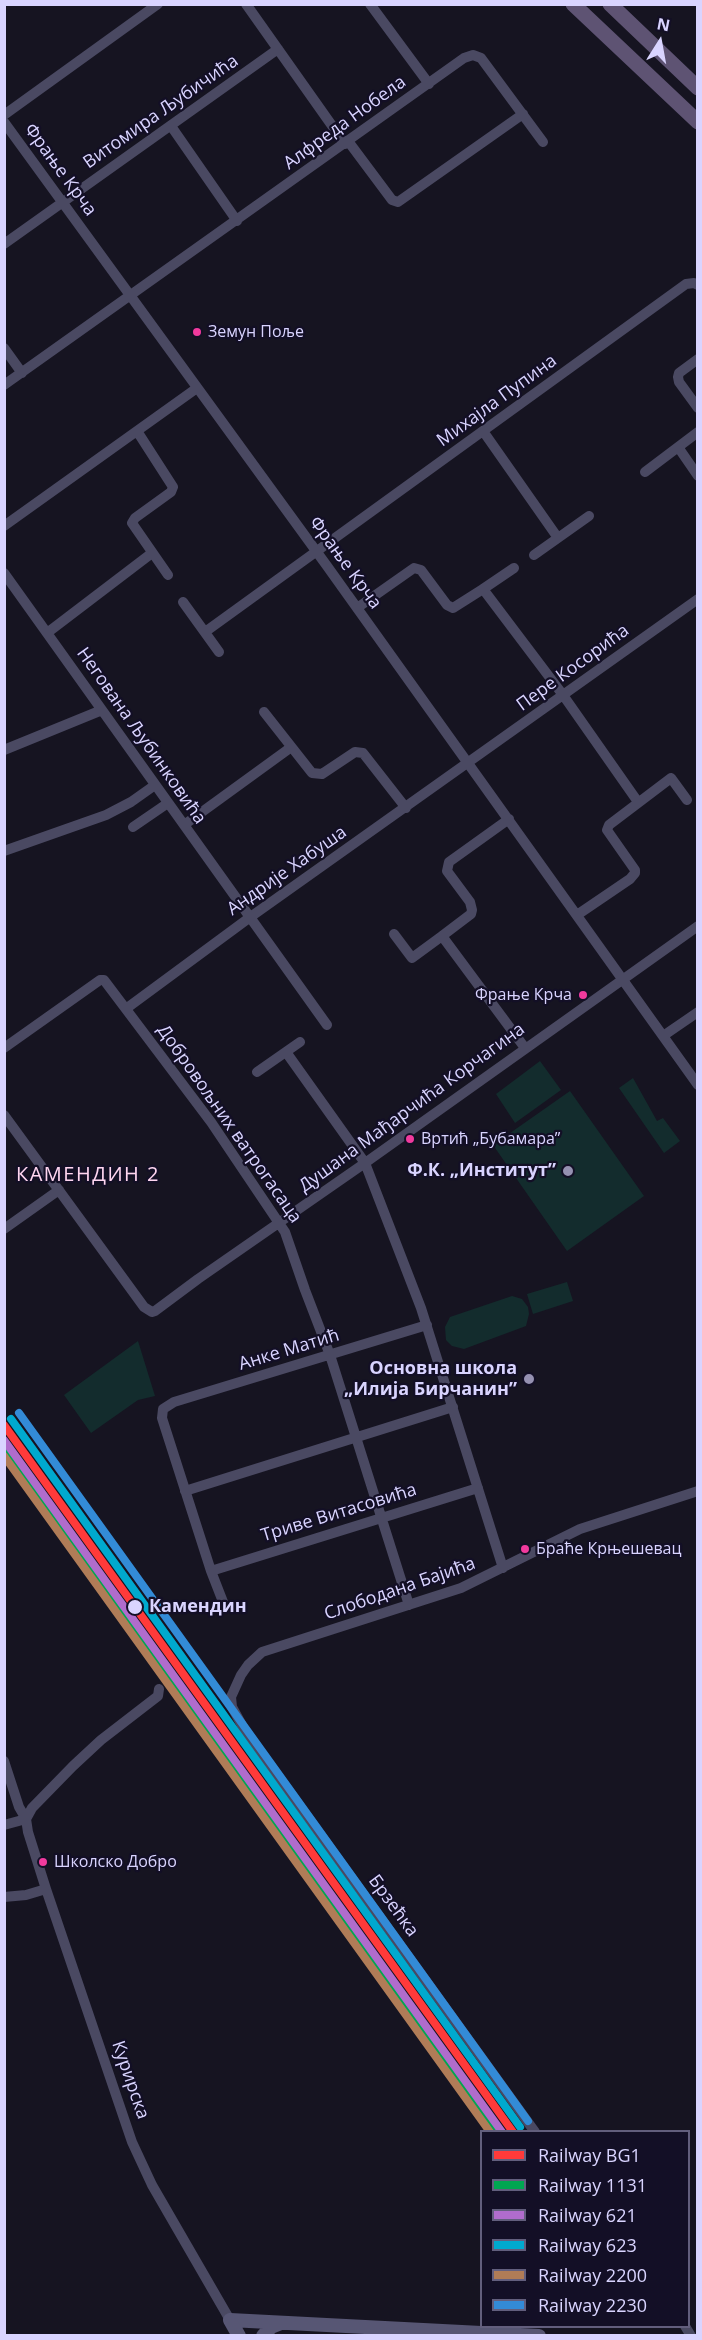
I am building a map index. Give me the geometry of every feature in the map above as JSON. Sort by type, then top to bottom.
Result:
[{"type":"main road","points":[[573,4],[698,122]]},
{"type":"main road","points":[[610,4],[698,88]]},
{"type":"street","points":[[4,116],[158,4]]},
{"type":"street","points":[[246,4],[346,142],[392,200],[398,202],[522,114],[543,142]]},
{"type":"street","points":[[370,4],[429,84]]},
{"type":"street","name":"Витомира Љубичића","points":[[4,244],[278,49]]},
{"type":"street","name":"Алфреда Нобела","points":[[4,386],[464,58],[473,55],[484,61],[522,114]]},
{"type":"street","name":"Фрање Крча","points":[[4,122],[317,552],[698,1085]]},
{"type":"street","points":[[171,126],[237,221]]},
{"type":"street","name":"Михајла Пупина","points":[[205,632],[686,284],[698,285]]},
{"type":"street","points":[[4,348],[22,373]]},
{"type":"street","points":[[698,359],[679,373],[678,377],[698,408]]},
{"type":"street","points":[[4,526],[197,388]]},
{"type":"street","points":[[483,431],[558,538]]},
{"type":"street","points":[[137,432],[173,487],[171,492],[133,520],[133,526],[168,575]]},
{"type":"street","points":[[645,472],[698,432]]},
{"type":"street","points":[[678,447],[698,476]]},
{"type":"street","points":[[534,555],[589,516]]},
{"type":"street","points":[[47,633],[152,553]]},
{"type":"street","points":[[357,608],[414,568],[421,570],[447,605],[453,608],[514,568]]},
{"type":"street","name":"Негована Љубинковића","points":[[4,573],[327,1025]]},
{"type":"street","points":[[483,589],[563,695],[638,802]]},
{"type":"street","name":"Пере Косорића","points":[[468,763],[698,599]]},
{"type":"street","points":[[183,602],[219,652]]},
{"type":"street","points":[[4,750],[102,710]]},
{"type":"street","points":[[264,712],[309,770],[319,775],[355,752],[363,753],[405,808]]},
{"type":"street","points":[[184,825],[290,748]]},
{"type":"street","name":"Андрије Хабуша","points":[[128,1008],[249,918],[468,763]]},
{"type":"street","points":[[577,915],[633,876],[635,870],[607,830],[609,825],[671,778],[687,800]]},
{"type":"street","points":[[4,851],[106,815],[131,802],[155,785]]},
{"type":"street","points":[[133,828],[168,803]]},
{"type":"street","points":[[394,934],[412,958],[471,914],[470,902],[447,871],[448,862],[509,819]]},
{"type":"street","name":"Душана Мађарчића Корчагина","points":[[59,1190],[144,1307],[152,1312],[366,1163],[698,926]]},
{"type":"street","points":[[442,936],[525,1048]]},
{"type":"street","name":"Добровољних ватрогасаца","points":[[4,1048],[100,980],[108,983],[128,1008],[211,1122],[285,1232],[357,1436],[409,1605]]},
{"type":"street","points":[[663,1036],[698,1012]]},
{"type":"street","points":[[257,1072],[300,1042]]},
{"type":"street","points":[[286,1052],[366,1163],[426,1325],[503,1568]]},
{"type":"street","points":[[4,1115],[59,1190],[4,1229]]},
{"type":"street","name":"Анке Матић","points":[[184,1491],[162,1418],[163,1409],[174,1402],[426,1325]]},
{"type":"street","points":[[225,1607],[184,1491],[453,1407]]},
{"type":"street","name":"Триве Витасовића","points":[[211,1571],[478,1488]]},
{"type":"street","name":"Слободана Бајића","points":[[231,1697],[244,1670],[262,1652],[467,1586],[580,1529],[698,1491]]},
{"type":"street","points":[[4,1825],[26,1819],[32,1808],[73,1766],[101,1740],[158,1696],[159,1689]]},
{"type":"street","name":"Брзећка","points":[[231,1697],[232,1707],[244,1729],[534,2130]]},
{"type":"street","name":"Курирска","points":[[4,1761],[19,1807],[26,1819],[46,1889],[138,2158],[239,2336]]},
{"type":"street","points":[[4,1897],[26,1895],[46,1889]]},
{"type":"street","points":[[230,2320],[539,2336]]},
{"type":"street","points":[[263,2336],[271,2327],[283,2322]]},
{"type":"green space","points":[[540,1061],[561,1090],[515,1123],[496,1094]]},
{"type":"green space","points":[[633,1078],[657,1121],[663,1118],[680,1141],[664,1153],[619,1088]]},
{"type":"green space","name":"Ф.К. „Институт”","points":[[570,1091],[644,1196],[567,1251],[493,1145]]},
{"type":"green space","points":[[567,1282],[573,1301],[533,1314],[527,1294]]},
{"type":"green space","points":[[512,1296],[522,1299],[528,1307],[526,1326],[464,1349],[452,1346],[446,1340],[445,1327],[450,1317]]},
{"type":"green space","points":[[138,1341],[155,1396],[138,1400],[91,1433],[64,1395]]},
{"type":"rail line","name":"2230","points":[[19,1413],[528,2121]]},
{"type":"rail line","name":"623","points":[[11,1419],[520,2127]]},
{"type":"rail line","name":"BG1","points":[[4,1425],[512,2130]]},
{"type":"rail line","name":"621","points":[[4,1440],[501,2130]]},
{"type":"rail line","name":"1131","points":[[4,1448],[494,2130]]},
{"type":"rail line","name":"2200","points":[[4,1456],[489,2130]]},
{"type":"place","name":"Земун Поље","points":[[197,332]]},
{"type":"place","name":"Фрање Крча","points":[[583,995]]},
{"type":"place","name":"Вртић „Бубамара”","points":[[410,1139]]},
{"type":"place","name":"Ф.К. „Институт”","points":[[568,1171]]},
{"type":"place","name":"Основна школа „Илија Бирчанин”","points":[[529,1379]]},
{"type":"place","name":"Браће Крњешевац","points":[[525,1549]]},
{"type":"place","name":"Камендин","points":[[135,1607]]},
{"type":"place","name":"Школско Добро","points":[[43,1862]]},
{"type":"district","name":"КАМЕНДИН 2","points":[[88,1175]]}]
